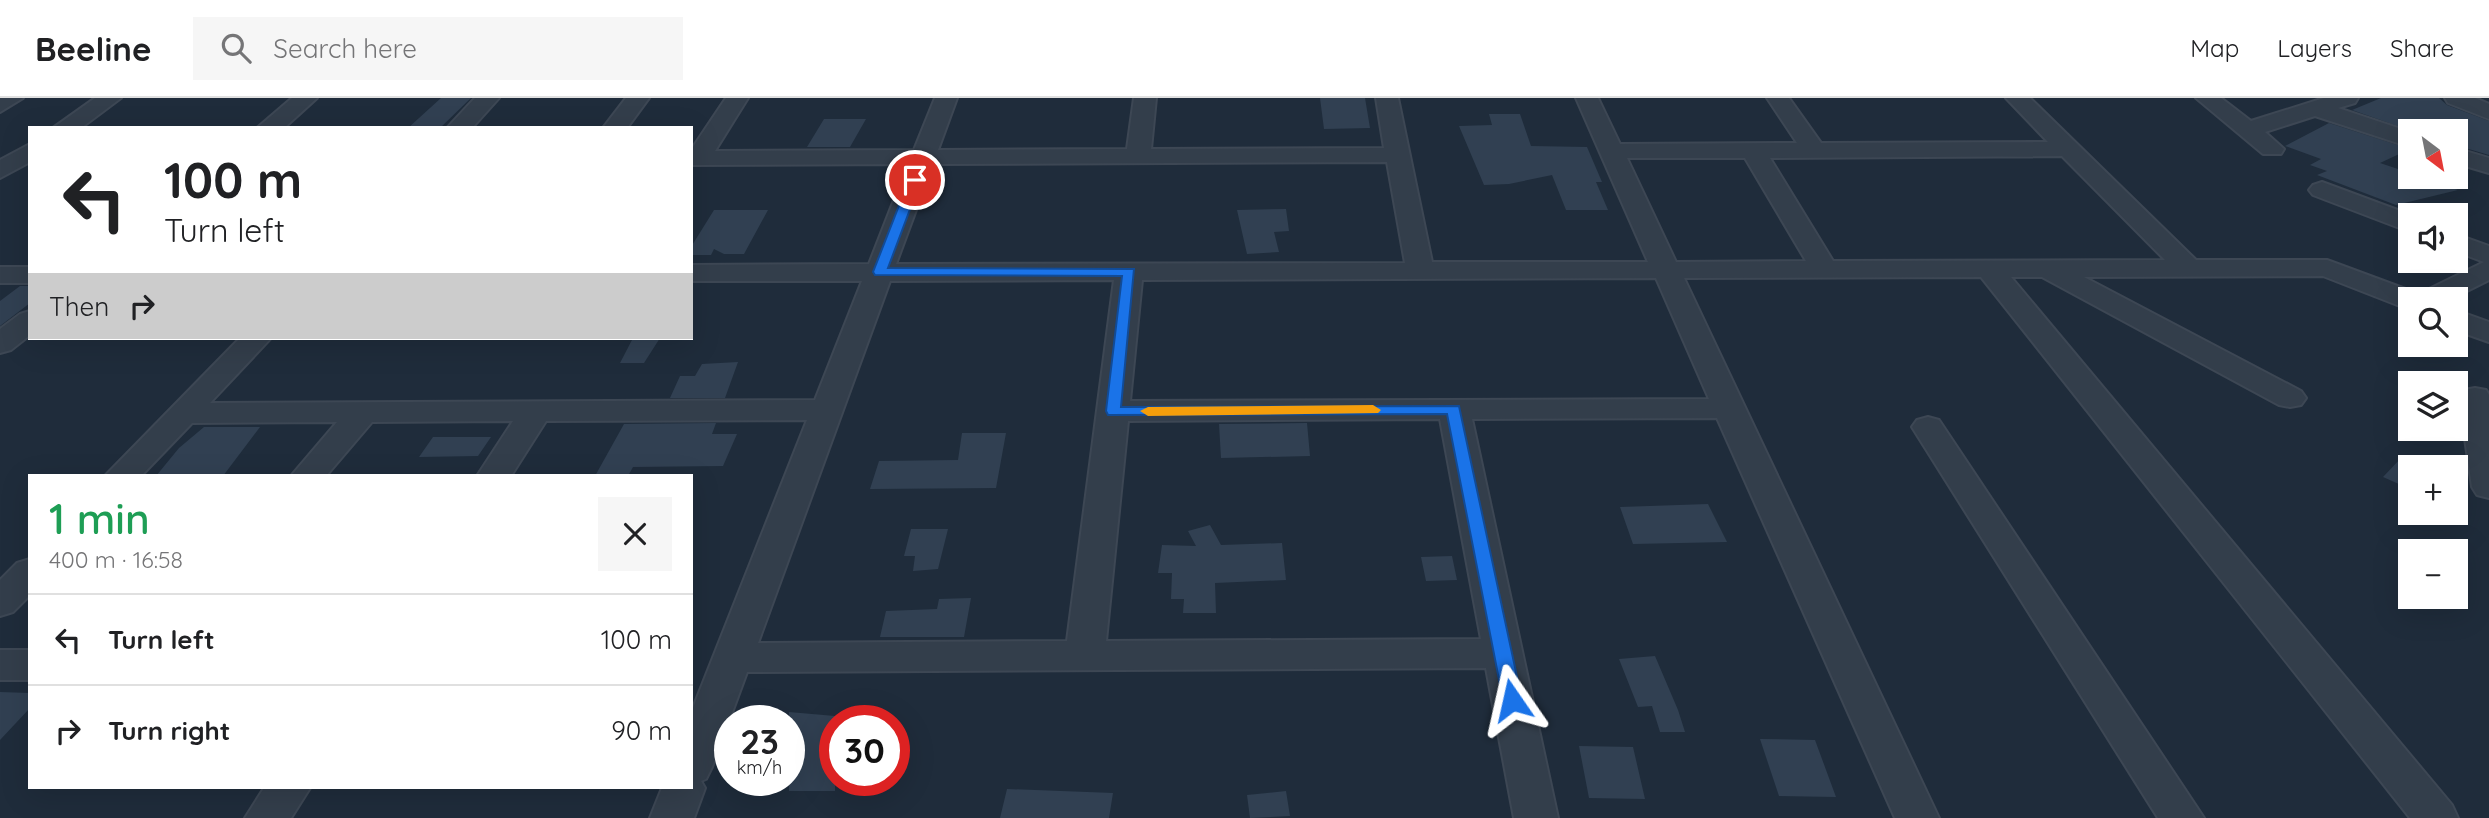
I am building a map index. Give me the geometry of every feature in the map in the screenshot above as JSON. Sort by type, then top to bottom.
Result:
[{"type":"street","points":[[0,105],[12,98]]},
{"type":"street","points":[[68,126],[110,98]]},
{"type":"street","points":[[271,126],[306,98]]},
{"type":"street","points":[[461,126],[488,98]]},
{"type":"street","points":[[617,126],[638,98]]},
{"type":"street","points":[[694,158],[737,98]]},
{"type":"street","points":[[693,762],[946,98]]},
{"type":"street","points":[[1138,156],[1145,98]]},
{"type":"street","points":[[1387,98],[1420,271]]},
{"type":"street","points":[[1587,98],[1917,818]]},
{"type":"street","points":[[1778,98],[1814,150]]},
{"type":"street","points":[[2017,98],[2188,268]]},
{"type":"street","points":[[2207,98],[2272,149]]},
{"type":"street","points":[[2247,130],[2347,98]]},
{"type":"street","points":[[2456,98],[2489,113]]},
{"type":"street","points":[[2314,108],[2398,136]]},
{"type":"street","points":[[1612,151],[2069,149]]},
{"type":"street","points":[[1753,150],[1825,270]]},
{"type":"street","points":[[694,158],[1398,155]]},
{"type":"street","points":[[2468,159],[2489,166]]},
{"type":"street","points":[[2322,190],[2398,219]]},
{"type":"street","points":[[2468,247],[2489,255]]},
{"type":"street","points":[[693,273],[2327,268],[2398,296]]},
{"type":"street","points":[[1989,269],[2436,818]]},
{"type":"street","points":[[2048,269],[2290,398]]},
{"type":"street","points":[[2454,287],[2489,269]]},
{"type":"street","points":[[1085,656],[1129,272]]},
{"type":"street","points":[[0,275],[28,275]]},
{"type":"street","points":[[0,344],[28,322]]},
{"type":"street","points":[[2468,324],[2489,333]]},
{"type":"street","points":[[124,474],[254,340]]},
{"type":"street","points":[[2475,397],[2489,487]]},
{"type":"street","points":[[1113,411],[1729,408]]},
{"type":"street","points":[[1454,409],[1536,818]]},
{"type":"street","points":[[183,413],[827,410]]},
{"type":"street","points":[[495,474],[536,411]]},
{"type":"street","points":[[311,474],[363,412]]},
{"type":"street","points":[[1928,427],[2182,818]]},
{"type":"street","points":[[0,603],[28,574]]},
{"type":"street","points":[[733,658],[1503,653]]},
{"type":"street","points":[[0,665],[28,665]]},
{"type":"street","points":[[267,818],[287,789]]},
{"type":"street","points":[[672,818],[683,789]]},
{"type":"building","points":[[441,98],[471,98],[442,126],[410,126]]},
{"type":"building","points":[[1320,98],[1365,98],[1370,128],[1324,129]]},
{"type":"building","points":[[2381,98],[2439,98],[2447,105],[2489,121],[2489,155],[2468,149],[2468,119],[2398,119],[2398,126],[2352,110]]},
{"type":"building","points":[[1489,114],[1520,114],[1531,146],[1587,147],[1602,182],[1596,182],[1608,210],[1566,210],[1552,175],[1509,184],[1484,185],[1459,126],[1492,125]]},
{"type":"building","points":[[824,119],[866,119],[850,147],[807,147]]},
{"type":"building","points":[[2329,123],[2398,145],[2398,155],[2380,163],[2398,169],[2398,189],[2458,190],[2396,205],[2317,175],[2327,171],[2310,165],[2321,159],[2285,146]]},
{"type":"building","points":[[1286,209],[1289,231],[1274,232],[1279,252],[1247,254],[1237,210]]},
{"type":"building","points":[[714,210],[768,210],[744,254],[724,254],[714,249],[711,255],[693,255],[693,244]]},
{"type":"building","points":[[20,286],[28,286],[28,305],[0,326],[0,301]]},
{"type":"building","points":[[632,340],[659,340],[644,363],[620,363]]},
{"type":"building","points":[[738,362],[725,398],[670,398],[680,376],[695,376],[702,364]]},
{"type":"building","points":[[716,423],[712,434],[737,434],[723,466],[633,467],[629,474],[596,474],[624,424]]},
{"type":"building","points":[[1307,423],[1310,456],[1221,458],[1219,424]]},
{"type":"building","points":[[204,427],[260,427],[225,474],[158,474],[179,448]]},
{"type":"building","points":[[962,433],[1006,433],[996,488],[870,489],[879,461],[958,460]]},
{"type":"building","points":[[433,437],[491,437],[478,456],[419,457]]},
{"type":"building","points":[[2398,461],[2398,484],[2383,477]]},
{"type":"building","points":[[1708,504],[1727,542],[1633,544],[1620,507]]},
{"type":"building","points":[[1210,525],[1221,545],[1282,543],[1286,580],[1215,583],[1216,613],[1183,613],[1184,599],[1171,599],[1172,573],[1158,573],[1162,545],[1196,546],[1188,531]]},
{"type":"building","points":[[911,529],[948,529],[938,569],[913,571],[915,556],[904,556]]},
{"type":"building","points":[[1452,556],[1457,580],[1426,581],[1421,557]]},
{"type":"building","points":[[971,598],[964,637],[880,637],[886,611],[937,609],[939,599]]},
{"type":"building","points":[[1655,656],[1685,732],[1660,732],[1652,706],[1638,707],[1619,659]]},
{"type":"building","points":[[0,692],[28,693],[28,710],[0,740]]},
{"type":"building","points":[[805,713],[819,715],[819,791],[805,791]]},
{"type":"building","points":[[1760,739],[1815,740],[1836,797],[1779,796]]},
{"type":"building","points":[[1579,746],[1633,747],[1645,799],[1589,798]]},
{"type":"building","points":[[1007,789],[1113,793],[1109,818],[1000,818]]},
{"type":"building","points":[[1286,791],[1290,816],[1250,818],[1247,795]]},
{"type":"slow traffic","points":[[1148,411],[1373,410]]},
{"type":"route","points":[[915,180],[880,272],[1129,272],[1113,411],[1454,409],[1512,700]]}]
